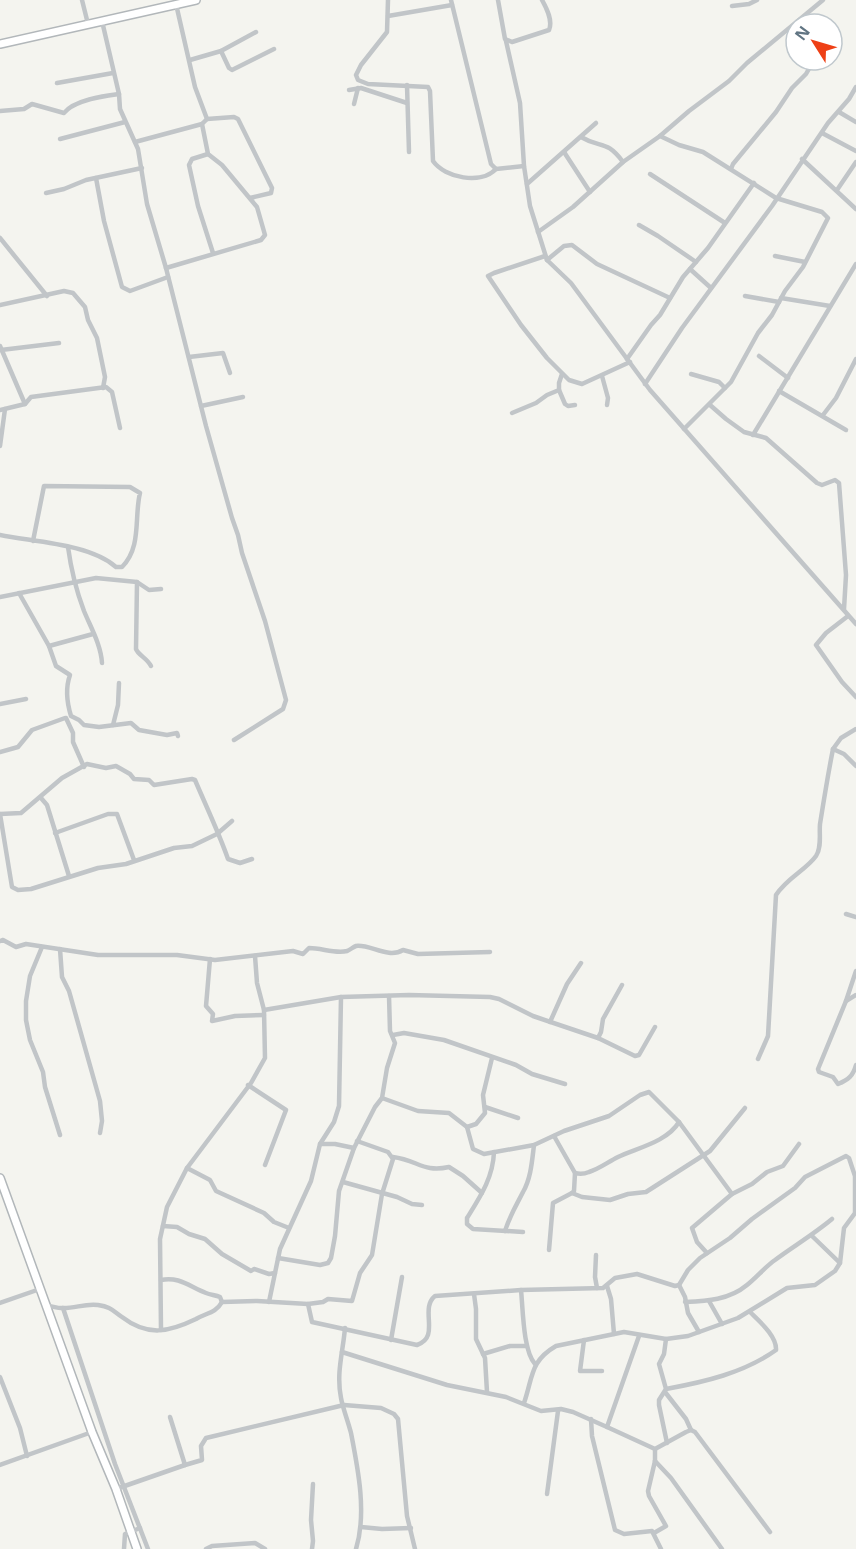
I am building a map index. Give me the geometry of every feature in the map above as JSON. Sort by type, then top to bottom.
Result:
[{"type":"main road","points":[[0,44],[196,0]]},
{"type":"main road","points":[[0,1178],[137,1549]]},
{"type":"street","points":[[82,0],[88,24]]},
{"type":"street","points":[[388,0],[387,32],[361,65],[357,78],[368,84],[424,86],[430,91],[433,161],[437,166],[457,176],[473,178],[491,173],[496,169],[524,166]]},
{"type":"street","points":[[498,0],[520,104],[524,166],[530,206],[546,258],[571,283],[645,384],[856,624]]},
{"type":"street","points":[[506,41],[512,42],[549,30],[551,27],[549,17],[542,0]]},
{"type":"street","points":[[732,6],[749,4],[757,0]]},
{"type":"street","points":[[538,232],[557,220],[623,162],[660,136],[729,81],[747,63],[823,0]]},
{"type":"street","points":[[388,16],[451,2],[480,125],[491,164],[496,169]]},
{"type":"street","points":[[176,4],[195,87],[207,120]]},
{"type":"street","points":[[102,21],[119,94],[120,109],[135,142],[142,168],[147,204],[166,268],[201,406],[286,700],[283,709],[234,740]]},
{"type":"street","points":[[190,60],[220,51],[256,32]]},
{"type":"street","points":[[220,51],[232,70],[274,49]]},
{"type":"street","points":[[731,170],[733,164],[776,112],[792,88],[807,72]]},
{"type":"street","points":[[57,83],[113,73]]},
{"type":"street","points":[[408,85],[409,152]]},
{"type":"street","points":[[645,384],[802,159],[856,87]]},
{"type":"street","points":[[349,90],[358,88],[407,103]]},
{"type":"street","points":[[354,104],[358,88]]},
{"type":"street","points":[[0,111],[24,109],[32,104],[64,113],[69,107],[86,101],[119,94]]},
{"type":"street","points":[[838,112],[856,122]]},
{"type":"street","points":[[135,142],[201,124],[207,120],[234,117],[238,119],[272,188],[271,193],[250,198]]},
{"type":"street","points":[[60,139],[125,122]]},
{"type":"street","points":[[527,184],[596,123]]},
{"type":"street","points":[[166,268],[263,239],[265,235],[261,216],[250,198],[222,165],[208,154],[201,124]]},
{"type":"street","points":[[822,133],[856,151]]},
{"type":"street","points":[[660,136],[678,145],[703,152],[776,198],[806,206],[828,218],[805,262],[725,388],[684,429]]},
{"type":"street","points":[[581,137],[588,142],[597,142],[614,150],[623,162]]},
{"type":"street","points":[[564,152],[590,192]]},
{"type":"street","points":[[208,154],[192,159],[189,165],[198,206],[213,254]]},
{"type":"street","points":[[802,159],[856,209]]},
{"type":"street","points":[[837,190],[856,162]]},
{"type":"street","points":[[46,193],[96,178],[142,168]]},
{"type":"street","points":[[650,174],[724,224]]},
{"type":"street","points":[[96,178],[104,221],[122,287],[130,291],[168,277]]},
{"type":"street","points":[[670,298],[597,264],[572,245],[564,246],[546,258],[488,276],[521,325],[562,374],[569,380],[582,384],[629,361],[690,269],[708,248],[754,183]]},
{"type":"street","points":[[745,195],[763,189]]},
{"type":"street","points":[[639,225],[696,262]]},
{"type":"street","points":[[0,238],[46,296]]},
{"type":"street","points":[[775,256],[805,262]]},
{"type":"street","points":[[753,435],[830,306],[854,273],[856,264]]},
{"type":"street","points":[[690,269],[711,288]]},
{"type":"street","points":[[0,305],[71,291],[85,307],[102,357],[105,377],[103,388]]},
{"type":"street","points":[[745,296],[830,306]]},
{"type":"street","points":[[25,404],[1,348],[59,343]]},
{"type":"street","points":[[189,357],[223,354],[230,373]]},
{"type":"street","points":[[759,356],[788,378]]},
{"type":"street","points":[[823,415],[836,398],[856,359]]},
{"type":"street","points":[[562,374],[558,387],[565,404],[575,405]]},
{"type":"street","points":[[692,374],[719,382],[725,388]]},
{"type":"street","points":[[602,376],[608,398],[607,405]]},
{"type":"street","points":[[0,446],[2,410],[25,404],[31,397],[109,388],[112,392],[120,428]]},
{"type":"street","points":[[512,413],[560,390]]},
{"type":"street","points":[[779,391],[846,430]]},
{"type":"street","points":[[201,406],[243,397]]},
{"type":"street","points":[[710,405],[744,432],[766,438],[817,483],[822,485],[835,480],[838,483],[846,575],[844,610]]},
{"type":"street","points":[[0,535],[33,541],[68,547],[82,548],[95,556],[107,559],[116,567],[122,567],[135,541],[140,493],[130,487],[44,486],[33,541]]},
{"type":"street","points":[[68,547],[74,582],[93,634],[101,649],[102,663]]},
{"type":"street","points":[[0,597],[96,578],[136,582],[149,590],[161,589]]},
{"type":"street","points":[[136,582],[136,649],[148,659],[151,666]]},
{"type":"street","points":[[19,593],[49,646],[56,666],[70,675],[67,683],[68,717],[73,742],[84,767]]},
{"type":"street","points":[[848,615],[826,633],[816,645],[842,682],[856,697]]},
{"type":"street","points":[[49,646],[93,634]]},
{"type":"street","points":[[113,724],[118,705],[119,683]]},
{"type":"street","points":[[0,704],[26,699]]},
{"type":"street","points":[[0,752],[18,747],[32,730],[68,717],[79,720],[84,725],[99,727],[131,723],[139,730],[167,735],[177,733],[178,736]]},
{"type":"street","points":[[758,1059],[768,1036],[776,895],[784,883],[817,855],[827,777],[833,750],[842,738],[856,729]]},
{"type":"street","points":[[833,750],[844,754],[856,766]]},
{"type":"street","points":[[232,821],[217,834],[195,844],[174,848],[126,864],[69,876],[30,889],[13,889],[0,814],[21,813],[62,778],[87,764],[106,768],[116,766],[130,774],[134,780],[149,780],[154,784],[195,780],[217,834],[224,845],[228,859],[240,863],[252,859]]},
{"type":"street","points":[[41,798],[47,805],[69,876]]},
{"type":"street","points":[[55,833],[108,814],[117,814],[134,860]]},
{"type":"street","points":[[846,914],[856,917]]},
{"type":"street","points":[[0,941],[3,940],[16,947],[26,944],[98,955],[183,956],[210,959],[293,951],[303,954],[309,948],[322,948],[334,952],[346,951],[357,946],[379,951],[399,952],[403,950],[418,954],[490,951]]},
{"type":"street","points":[[42,947],[30,976],[26,1020],[60,1136]]},
{"type":"street","points":[[60,949],[63,977],[100,1101],[102,1121],[100,1133]]},
{"type":"street","points":[[161,1330],[160,1239],[169,1202],[187,1168],[265,1058],[264,1012],[257,983],[255,956]]},
{"type":"street","points":[[210,959],[206,1006],[213,1014],[212,1021],[341,997],[490,997],[550,1022],[598,1038],[635,1056],[639,1055],[655,1027]]},
{"type":"street","points":[[550,1022],[567,984],[581,963]]},
{"type":"street","points":[[856,971],[818,1069],[819,1072],[833,1077],[838,1084],[848,1080],[856,1065]]},
{"type":"street","points":[[598,1038],[603,1019],[622,985]]},
{"type":"street","points":[[846,1001],[856,994]]},
{"type":"street","points":[[278,1258],[320,1265],[330,1261],[335,1236],[338,1195],[357,1141],[381,1098],[395,1043],[390,1031],[389,996]]},
{"type":"street","points":[[269,1302],[278,1258],[311,1181],[320,1144],[334,1122],[339,1106],[341,997]]},
{"type":"street","points":[[393,1035],[404,1033],[444,1040],[516,1065],[532,1074],[565,1084]]},
{"type":"street","points":[[467,1127],[477,1124],[485,1113],[483,1095],[492,1058]]},
{"type":"street","points":[[248,1085],[286,1110],[265,1165]]},
{"type":"street","points":[[381,1098],[418,1111],[448,1113],[467,1127],[473,1149],[484,1154],[534,1145],[577,1126],[609,1116],[646,1092],[653,1095],[679,1122],[732,1194]]},
{"type":"street","points":[[485,1107],[518,1118]]},
{"type":"street","points":[[572,1193],[582,1197],[610,1200],[628,1194],[640,1194],[665,1181],[702,1156],[745,1108]]},
{"type":"street","points":[[575,1173],[591,1172],[643,1147],[663,1137],[679,1122]]},
{"type":"street","points":[[549,1250],[553,1203],[574,1191],[575,1173],[554,1136]]},
{"type":"street","points":[[357,1141],[429,1169],[449,1167],[482,1193]]},
{"type":"street","points":[[320,1144],[354,1148]]},
{"type":"street","points":[[707,1252],[697,1242],[692,1228],[732,1194],[752,1184],[767,1172],[783,1166],[799,1144]]},
{"type":"street","points":[[505,1231],[513,1209],[523,1194],[530,1173],[534,1145]]},
{"type":"street","points":[[494,1152],[493,1168],[467,1224],[473,1229],[523,1232]]},
{"type":"street","points":[[222,1302],[308,1304],[328,1299],[350,1302],[353,1299],[360,1273],[372,1255],[382,1194],[393,1156]]},
{"type":"street","points":[[524,1403],[535,1364],[547,1351],[556,1346],[614,1334],[632,1333],[666,1339],[688,1336],[750,1312],[787,1288],[815,1285],[835,1270],[840,1263],[844,1228],[855,1213],[855,1176],[848,1156],[811,1173],[730,1238],[707,1252],[688,1270],[679,1285]]},
{"type":"street","points":[[187,1168],[210,1180],[216,1191],[264,1213],[274,1222],[289,1228]]},
{"type":"street","points":[[343,1182],[397,1197],[412,1204],[422,1205]]},
{"type":"street","points":[[685,1302],[709,1301],[732,1294],[745,1286],[772,1261],[812,1236],[832,1219]]},
{"type":"street","points":[[163,1226],[177,1227],[205,1239],[222,1254],[251,1271],[254,1269],[269,1274],[275,1273]]},
{"type":"street","points":[[812,1236],[840,1263]]},
{"type":"street","points":[[596,1255],[597,1288]]},
{"type":"street","points":[[308,1304],[312,1322],[417,1345],[423,1343],[429,1335],[429,1304],[435,1296],[597,1288],[607,1286],[615,1278],[637,1274],[671,1285],[679,1285]]},
{"type":"street","points":[[391,1340],[402,1277]]},
{"type":"street","points":[[161,1280],[178,1279],[207,1294],[220,1297],[222,1302]]},
{"type":"street","points":[[679,1285],[699,1332]]},
{"type":"street","points":[[607,1286],[611,1299],[614,1334]]},
{"type":"street","points":[[0,1303],[40,1289]]},
{"type":"street","points":[[521,1290],[527,1346],[535,1364]]},
{"type":"street","points":[[474,1294],[476,1339],[483,1354],[487,1392]]},
{"type":"street","points":[[709,1301],[722,1323]]},
{"type":"street","points":[[47,1306],[63,1308],[94,1304],[111,1308],[130,1322],[149,1331],[178,1328],[202,1315],[216,1311],[222,1302]]},
{"type":"street","points":[[63,1308],[78,1360],[124,1487],[148,1547],[154,1549]]},
{"type":"street","points":[[667,1443],[659,1405],[665,1391],[713,1379],[750,1366],[776,1350],[776,1343],[750,1312]]},
{"type":"street","points":[[345,1328],[339,1368],[341,1399],[357,1467],[361,1527],[356,1549]]},
{"type":"street","points":[[607,1427],[639,1336]]},
{"type":"street","points":[[666,1339],[664,1354],[659,1364],[665,1391],[686,1419],[691,1430],[770,1532]]},
{"type":"street","points":[[584,1340],[580,1371],[602,1371]]},
{"type":"street","points":[[483,1354],[510,1346],[527,1346]]},
{"type":"street","points":[[342,1352],[367,1362],[447,1385],[487,1392],[524,1403],[541,1411],[565,1410],[591,1419],[655,1449]]},
{"type":"street","points":[[0,1377],[20,1428],[27,1456]]},
{"type":"street","points":[[116,1489],[202,1460],[201,1446],[206,1438],[344,1405],[381,1408],[394,1414],[398,1419],[405,1500],[415,1549]]},
{"type":"street","points":[[547,1494],[558,1411]]},
{"type":"street","points":[[170,1417],[185,1465]]},
{"type":"street","points":[[591,1419],[592,1436],[615,1530],[624,1534],[649,1530],[654,1533],[661,1549]]},
{"type":"street","points":[[655,1449],[691,1430]]},
{"type":"street","points":[[0,1465],[92,1432]]},
{"type":"street","points":[[654,1533],[666,1526],[648,1496],[655,1449]]},
{"type":"street","points":[[655,1461],[722,1549]]},
{"type":"street","points":[[312,1549],[310,1527],[313,1484]]},
{"type":"street","points":[[361,1527],[411,1528]]},
{"type":"street","points":[[124,1549],[125,1534],[140,1528]]},
{"type":"street","points":[[206,1549],[212,1546],[255,1543],[265,1549]]}]
